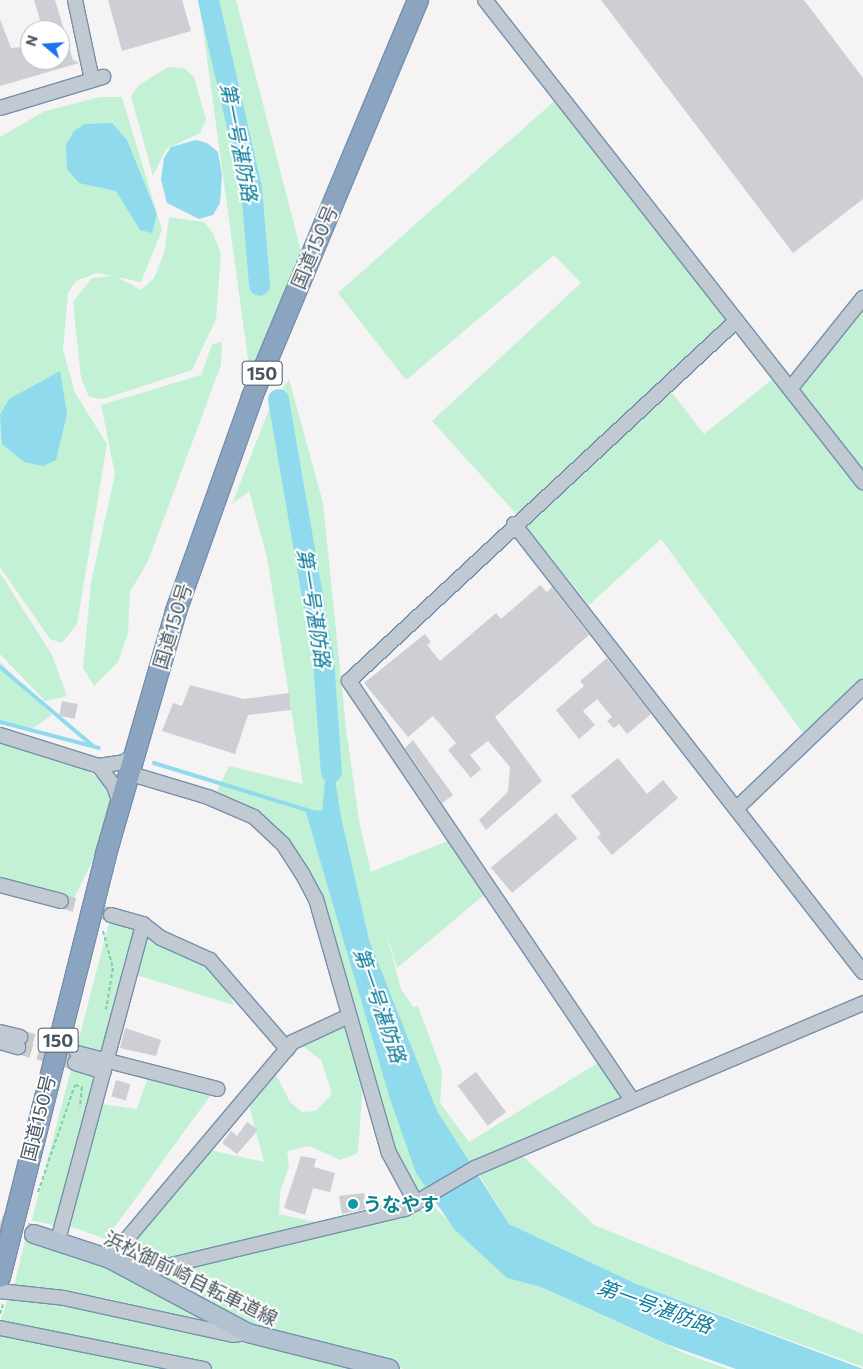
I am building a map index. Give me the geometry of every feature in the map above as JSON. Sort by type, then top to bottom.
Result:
[{"type":"highway","name":"国道150号","points":[[0,1277],[39,1108],[130,764],[179,602],[239,430],[418,0]]},
{"type":"main road","name":"浜松御前崎自転車道線","points":[[34,1234],[58,1240],[110,1259],[248,1333],[390,1369]]},
{"type":"street","points":[[0,108],[98,78],[75,0]]},
{"type":"street","points":[[485,0],[863,482]]},
{"type":"street","points":[[790,388],[863,298]]},
{"type":"street","points":[[632,1100],[349,682],[514,524],[736,321]]},
{"type":"street","points":[[514,524],[863,972]]},
{"type":"street","points":[[737,808],[863,687]]},
{"type":"street","points":[[0,735],[99,766],[124,762],[130,764],[254,817],[283,844],[316,900],[389,1153],[416,1203]]},
{"type":"street","points":[[99,766],[114,786],[120,804]]},
{"type":"street","points":[[0,885],[62,901]]},
{"type":"street","points":[[111,914],[144,924],[161,938],[210,960],[287,1049]]},
{"type":"street","points":[[58,1240],[144,924]]},
{"type":"street","points":[[138,1273],[385,1215],[416,1203],[475,1168],[863,1003]]},
{"type":"street","points":[[110,1259],[293,1042],[349,1016]]},
{"type":"street","points":[[0,1032],[19,1042],[0,1042]]},
{"type":"street","points":[[76,1058],[216,1089]]},
{"type":"street","points":[[0,1291],[64,1298],[233,1335],[248,1333]]},
{"type":"street","points":[[0,1328],[204,1369]]},
{"type":"path","points":[[101,929],[108,938],[113,968],[106,1013]]},
{"type":"path","points":[[37,1195],[76,1085],[82,1087],[79,1113]]},
{"type":"green space","points":[[199,0],[236,0],[301,251],[250,374]]},
{"type":"green space","points":[[168,67],[184,68],[194,77],[206,120],[200,133],[166,149],[153,176],[131,96],[139,85]]},
{"type":"green space","points":[[560,96],[736,321],[666,385],[704,434],[779,374],[790,388],[863,303],[863,687],[808,740],[661,539],[589,605],[511,508],[432,421],[581,283],[554,255],[406,380],[338,293]]},
{"type":"green space","points":[[100,97],[122,97],[162,230],[141,282],[117,277],[141,290],[154,278],[164,254],[169,217],[204,222],[213,233],[221,254],[216,319],[192,370],[103,399],[89,397],[81,378],[73,302],[92,278],[113,276],[97,273],[76,281],[68,293],[63,349],[75,393],[107,444],[77,624],[62,643],[50,639],[0,567],[0,137],[45,111]]},
{"type":"green space","points":[[222,342],[221,365],[148,561],[130,592],[128,633],[118,662],[94,686],[83,668],[91,582],[115,474],[101,405],[201,375],[212,344]]},
{"type":"green space","points":[[289,379],[323,503],[346,728],[359,821],[371,872],[455,838],[490,890],[397,968],[384,925],[401,989],[413,1007],[418,1006],[442,1071],[440,1103],[469,1142],[604,1059],[632,1100],[489,1163],[524,1157],[594,1225],[863,1334],[863,1367],[639,1285],[509,1224],[475,1168],[431,1204],[507,1278],[541,1287],[684,1353],[728,1369],[404,1369],[268,1335],[168,1282],[161,1271],[385,1215],[416,1203],[425,1204],[418,1201],[389,1150],[364,1065],[358,1153],[340,1160],[310,1146],[287,1151],[289,1167],[280,1192],[279,1214],[334,1226],[145,1271],[113,1256],[204,1149],[264,1162],[247,1097],[272,1067],[290,1102],[302,1112],[316,1111],[332,1094],[321,1060],[296,1041],[343,1019],[360,1050],[345,987],[305,874],[276,838],[213,799],[229,766],[303,784],[267,557],[249,491],[232,504],[268,412]]},
{"type":"green space","points":[[0,573],[52,655],[67,696],[45,701],[0,654]]},
{"type":"green space","points":[[0,662],[52,715],[30,730],[0,722]]},
{"type":"green space","points":[[0,742],[86,769],[103,783],[111,800],[96,854],[71,904],[51,894],[0,883]]},
{"type":"green space","points":[[111,915],[210,960],[222,976],[234,1005],[130,973],[56,1226],[32,1220]]},
{"type":"green space","points":[[148,1077],[210,1096],[106,1239],[69,1226],[101,1104],[137,1109]]},
{"type":"green space","points":[[26,1236],[94,1260],[222,1326],[106,1298],[14,1286]]},
{"type":"green space","points":[[8,1297],[91,1310],[364,1369],[0,1369],[0,1323]]},
{"type":"water","points":[[112,123],[127,140],[157,214],[152,233],[140,230],[116,191],[79,183],[67,169],[66,145],[74,131],[85,124]]},
{"type":"water","points":[[196,140],[207,143],[218,152],[222,175],[220,203],[213,215],[199,219],[167,203],[161,180],[164,158],[171,147]]},
{"type":"water","points":[[60,371],[67,414],[56,460],[43,466],[24,462],[2,444],[0,415],[9,399]]},
{"type":"water","points":[[329,743],[341,817],[369,940],[437,1111],[509,1224],[639,1285],[863,1369],[736,1369],[666,1344],[541,1287],[507,1278],[454,1229],[416,1173],[390,1099],[305,809],[322,811]]},
{"type":"building","points":[[34,0],[55,0],[61,20],[40,20]]},
{"type":"building","points":[[108,0],[182,0],[191,31],[122,51]]},
{"type":"building","points":[[601,0],[804,0],[863,78],[863,199],[793,253]]},
{"type":"building","points":[[0,19],[11,48],[20,47],[20,70],[55,70],[0,86]]},
{"type":"building","points":[[70,50],[73,60],[79,63],[70,66]]},
{"type":"building","points":[[540,585],[547,592],[552,587],[589,635],[495,717],[542,781],[486,830],[479,820],[508,792],[510,767],[488,741],[470,755],[481,769],[471,778],[448,750],[456,743],[433,716],[408,737],[364,683],[425,634],[431,642],[427,645],[440,661],[496,613],[501,619]]},
{"type":"building","points":[[607,658],[651,714],[627,734],[619,724],[614,728],[607,721],[612,717],[597,699],[583,711],[595,725],[579,739],[556,710],[584,686],[580,681]]},
{"type":"building","points":[[190,685],[244,699],[289,693],[291,710],[248,715],[235,754],[162,731],[173,703],[182,706]]},
{"type":"building","points":[[62,701],[78,704],[75,719],[59,716]]},
{"type":"building","points":[[413,740],[453,795],[442,803],[405,748]]},
{"type":"building","points":[[618,758],[647,794],[663,780],[678,798],[612,855],[597,837],[601,834],[571,796]]},
{"type":"building","points":[[556,813],[577,838],[512,893],[491,868]]},
{"type":"building","points":[[125,1028],[161,1040],[156,1056],[120,1048]]},
{"type":"building","points":[[476,1072],[506,1112],[488,1126],[458,1086]]},
{"type":"building","points":[[116,1080],[130,1084],[126,1100],[111,1096]]},
{"type":"building","points":[[247,1122],[258,1130],[237,1154],[222,1143],[231,1131],[237,1136]]},
{"type":"building","points":[[301,1156],[316,1159],[314,1167],[335,1173],[330,1192],[313,1188],[305,1215],[284,1208]]},
{"type":"building","name":"うなやす","points":[[364,1193],[366,1209],[342,1214],[339,1196]]},
{"type":"waterway","name":"第一号湛防路","points":[[208,0],[251,187],[259,285]]},
{"type":"waterway","name":"第一号湛防路","points":[[278,399],[323,659],[331,772]]},
{"type":"waterway","points":[[0,667],[93,746]]},
{"type":"waterway","points":[[0,722],[99,748]]},
{"type":"waterway","points":[[154,763],[310,811]]},
{"type":"tunnel","points":[[61,901],[111,915]]},
{"type":"tunnel","points":[[20,1037],[77,1053]]},
{"type":"tunnel","points":[[18,1047],[75,1063]]},
{"type":"tunnel","points":[[0,1224],[34,1234]]},
{"type":"place","name":"うなやす","points":[[353,1204]]}]
